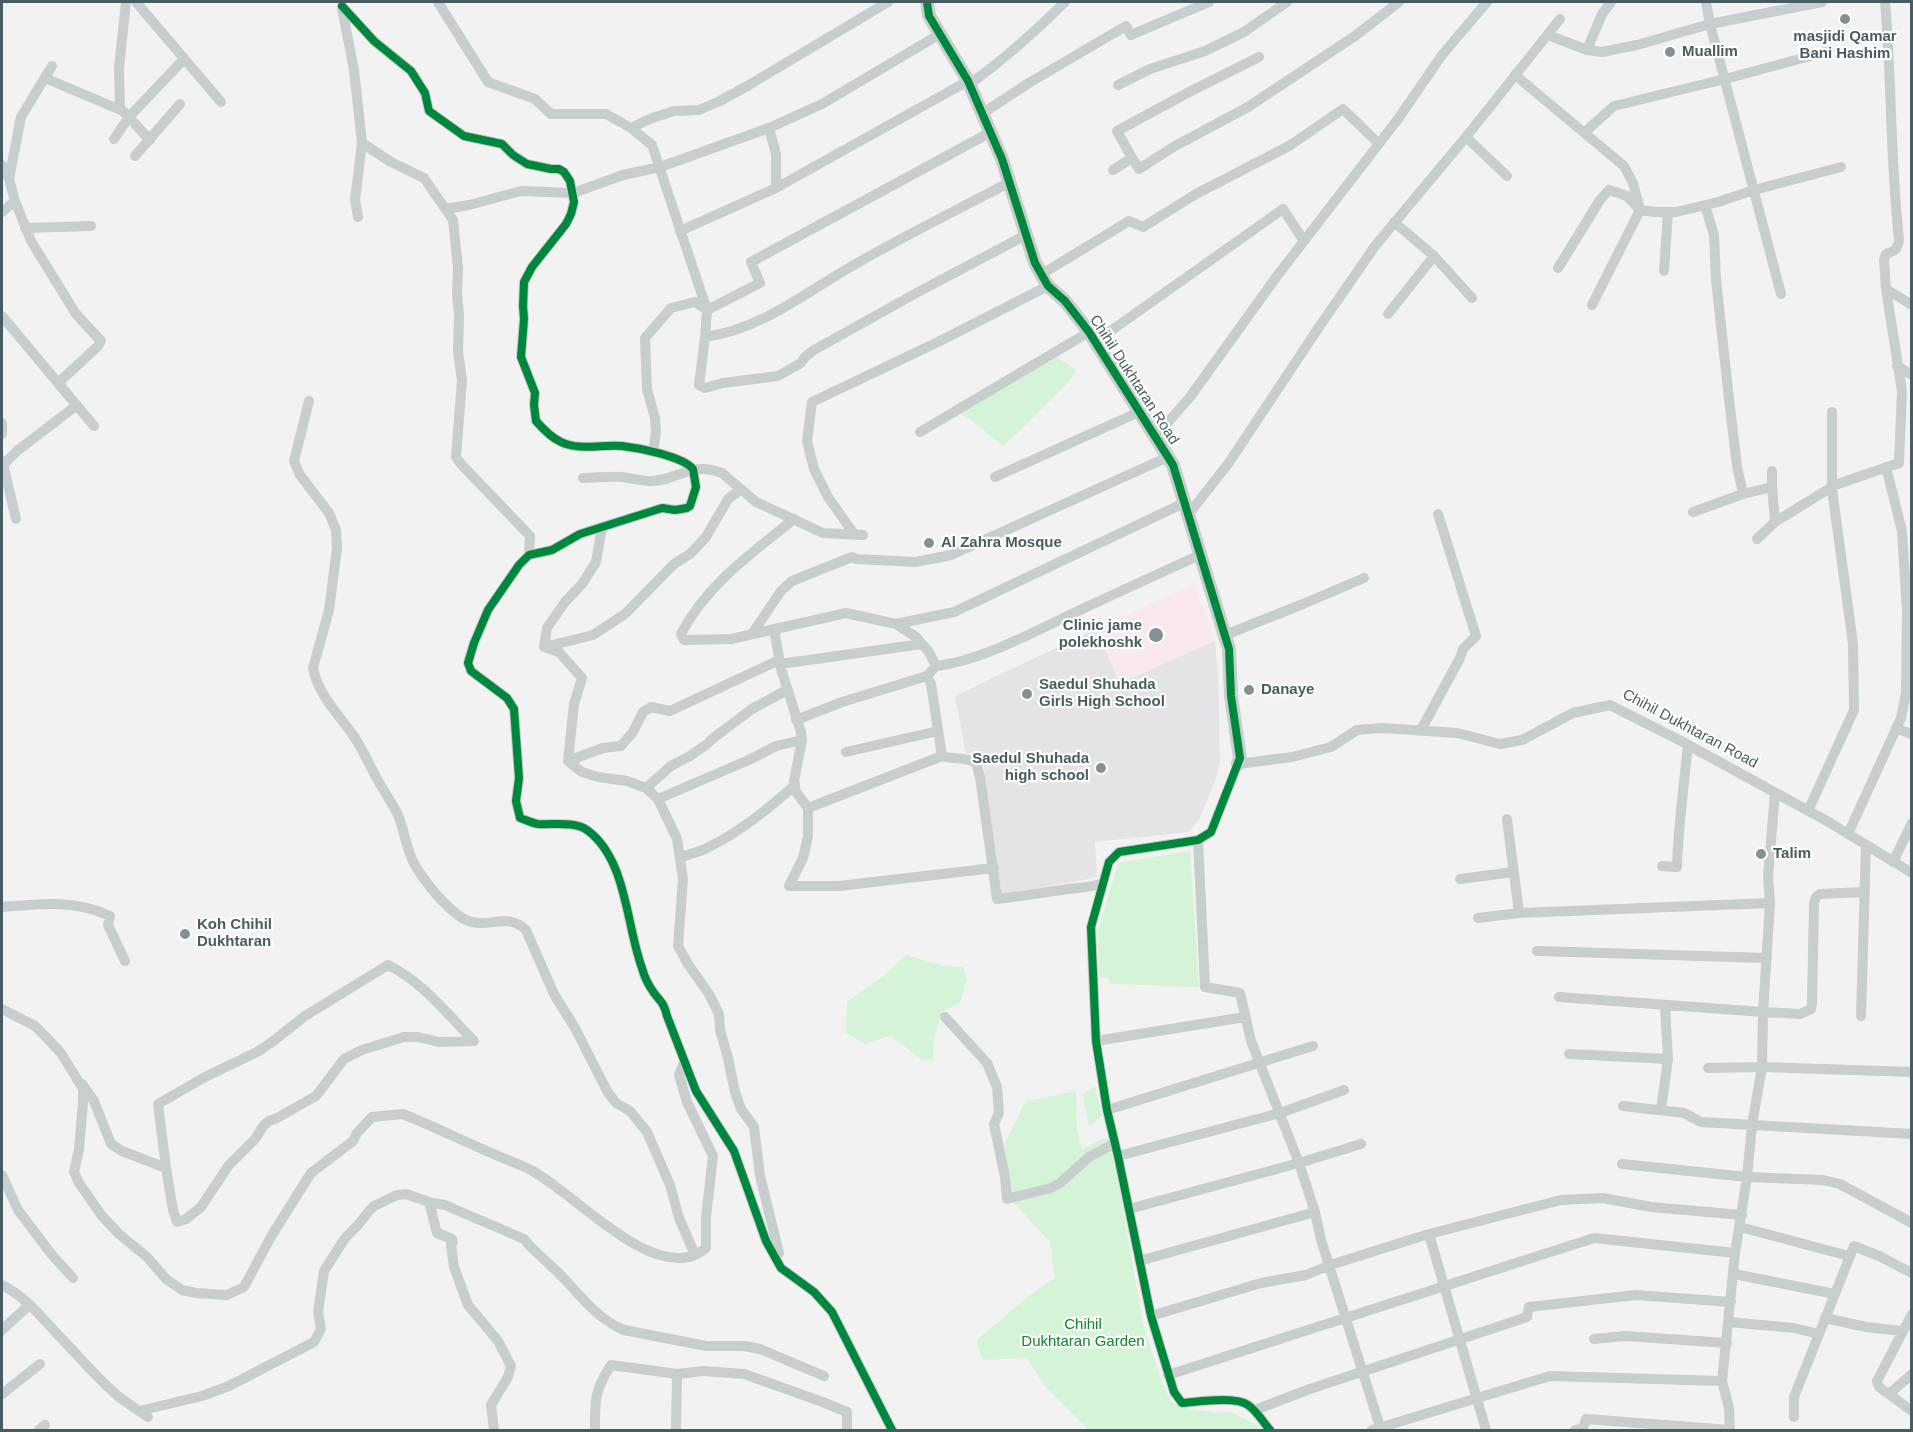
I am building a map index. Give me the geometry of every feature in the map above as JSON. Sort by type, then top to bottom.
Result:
[{"type":"street","points":[[120,110],[119,68],[126,2]]},
{"type":"street","points":[[136,2],[221,102]]},
{"type":"street","points":[[438,2],[488,82],[535,99],[551,114],[606,114],[632,128],[652,145],[706,310],[699,386],[705,388],[723,383],[778,376],[801,363],[814,350],[1026,236]]},
{"type":"street","points":[[632,128],[674,111],[699,110],[720,101],[888,2]]},
{"type":"street","name":"Chihil Dukhtaran Road","points":[[927,2],[929,16],[969,83],[991,132],[1010,182],[1035,263],[1045,280],[1065,301],[1092,337],[1173,465],[1229,649],[1238,764],[1292,757],[1331,747],[1357,730],[1382,728],[1457,732],[1500,744],[1522,740],[1573,713],[1610,705],[1808,811],[1911,873]]},
{"type":"street","points":[[680,231],[776,188],[969,83],[992,69],[1065,2]]},
{"type":"street","points":[[982,113],[1125,26],[1131,35],[1209,2]]},
{"type":"street","points":[[1118,85],[1150,69],[1205,51],[1244,32],[1287,2]]},
{"type":"street","points":[[1258,57],[1117,132],[1139,169],[1175,146],[1248,107],[1355,36],[1399,2]]},
{"type":"street","points":[[1155,437],[1190,397],[1304,241],[1359,172],[1442,55],[1487,2]]},
{"type":"street","points":[[1587,50],[1602,14],[1611,2]]},
{"type":"street","points":[[1706,2],[1782,294]]},
{"type":"street","points":[[1548,35],[1587,50],[1602,52],[1637,45],[1785,5],[1822,2]]},
{"type":"street","points":[[1757,539],[1775,522],[1832,489],[1835,485],[1899,463],[1902,391],[1886,288],[1884,260],[1886,254],[1894,252],[1898,247],[1899,239],[1885,2]]},
{"type":"street","points":[[341,4],[354,70],[362,143],[355,200],[357,217]]},
{"type":"street","points":[[341,4],[374,41],[411,71],[425,93],[429,111],[464,136],[502,144],[527,164],[559,169],[570,181],[574,202],[566,224],[532,267],[524,282],[521,357],[535,393],[536,421],[560,442],[568,445],[622,446],[680,460],[693,469],[696,487],[690,506],[687,508],[675,510],[662,508],[580,534],[552,549],[529,555],[508,579],[488,610],[468,663],[471,671],[507,698],[514,709],[519,778],[516,801],[520,818],[535,824],[564,824],[585,828],[599,840],[612,861],[642,970],[653,992],[665,1004],[667,1016],[696,1090],[734,1151],[766,1240],[781,1268],[814,1292],[832,1312],[892,1431]]},
{"type":"street","points":[[896,624],[954,612],[1186,509],[1228,464],[1375,246],[1560,19]]},
{"type":"street","points":[[445,209],[521,191],[573,193],[622,175],[660,167],[769,128],[822,104],[940,34]]},
{"type":"street","points":[[1585,132],[1614,106],[1829,51]]},
{"type":"street","points":[[114,139],[129,117],[184,59]]},
{"type":"street","points":[[9,179],[21,117],[52,66]]},
{"type":"street","points":[[1515,75],[1624,166],[1633,183],[1640,210],[1592,305]]},
{"type":"street","points":[[45,78],[120,110],[150,140]]},
{"type":"street","points":[[135,156],[180,104]]},
{"type":"street","points":[[584,478],[621,477],[651,481],[693,469],[716,471],[722,473],[756,502],[823,532],[858,535],[828,497],[814,469],[807,441],[812,402],[938,342],[1045,280],[1129,221],[1143,227],[1196,194],[1289,146],[1343,108],[1378,143]]},
{"type":"street","points":[[769,128],[776,154],[776,188]]},
{"type":"street","points":[[706,310],[760,283],[751,262],[991,132]]},
{"type":"street","points":[[1466,137],[1507,176]]},
{"type":"street","points":[[362,143],[391,162],[424,178],[453,220],[458,268],[460,337],[458,352],[462,396],[459,407],[456,457],[476,481],[530,536],[529,555]]},
{"type":"street","points":[[1113,170],[1132,158]]},
{"type":"street","points":[[2,165],[31,241],[76,314],[100,341],[98,346],[58,383]]},
{"type":"street","points":[[1558,268],[1600,200],[1610,190],[1627,196],[1640,210],[1668,212],[1705,205],[1841,167]]},
{"type":"street","points":[[705,337],[744,327],[782,309],[853,265],[1010,182]]},
{"type":"street","points":[[2,212],[15,201]]},
{"type":"street","points":[[1705,205],[1714,235],[1716,280],[1725,363],[1737,466],[1743,494]]},
{"type":"street","points":[[920,432],[1092,337],[1283,209],[1304,241]]},
{"type":"street","points":[[1664,271],[1668,212]]},
{"type":"street","points":[[1394,222],[1434,256],[1472,298]]},
{"type":"street","points":[[25,228],[91,226]]},
{"type":"street","points":[[1388,314],[1434,256]]},
{"type":"street","points":[[1886,288],[1911,304]]},
{"type":"street","points":[[653,452],[656,432],[655,418],[647,389],[645,338],[671,308],[695,302],[706,310]]},
{"type":"street","points":[[2,316],[94,426]]},
{"type":"street","points":[[1897,366],[1911,375]]},
{"type":"street","points":[[309,400],[294,461],[300,475],[328,513],[336,530],[337,548],[328,610],[313,668],[315,676],[339,718],[353,735],[397,813],[405,834],[409,855],[441,899],[467,922],[485,924],[506,920],[518,923],[526,930],[554,994],[575,1028],[607,1091],[616,1103],[630,1110],[647,1132],[670,1185],[679,1218],[695,1255]]},
{"type":"street","points":[[16,519],[2,462],[77,405]]},
{"type":"street","points":[[995,477],[1139,412]]},
{"type":"street","points":[[1808,811],[1854,710],[1853,644],[1832,489],[1832,412]]},
{"type":"street","points":[[2,423],[2,434]]},
{"type":"street","points":[[752,634],[781,591],[792,581],[852,557],[916,562],[951,555],[1168,457]]},
{"type":"street","points":[[1848,834],[1897,729],[1905,705],[1907,531],[1886,467]]},
{"type":"street","points":[[1772,471],[1775,522]]},
{"type":"street","points":[[1693,512],[1743,494],[1772,487]]},
{"type":"street","points":[[544,647],[594,635],[625,614],[674,564],[690,554],[706,537],[728,499],[740,490]]},
{"type":"street","points":[[1420,730],[1463,649],[1476,636],[1438,514]]},
{"type":"street","points":[[794,519],[733,568],[691,615],[681,634],[684,640],[730,639],[846,613],[896,624],[916,637],[936,666]]},
{"type":"street","points":[[544,647],[547,628],[565,602],[582,584],[596,562],[602,527]]},
{"type":"street","points":[[796,720],[876,691],[883,691],[927,676],[936,666],[957,663],[1024,637],[1200,555]]},
{"type":"street","points":[[1225,635],[1364,578]]},
{"type":"street","points":[[774,629],[787,690],[801,732],[802,740],[796,767],[796,792],[808,808],[806,846],[797,872],[789,886],[839,886],[994,868]]},
{"type":"street","points":[[568,761],[603,748],[621,746],[633,732],[643,712],[651,707],[670,711],[780,662],[922,644]]},
{"type":"street","points":[[544,647],[559,652],[582,678],[574,704],[568,761]]},
{"type":"street","points":[[927,676],[931,684],[942,756]]},
{"type":"street","points":[[646,788],[671,766],[690,756],[752,709],[787,690]]},
{"type":"street","points":[[1897,729],[1911,734]]},
{"type":"street","points":[[846,752],[938,731]]},
{"type":"street","points":[[658,799],[776,746],[802,740]]},
{"type":"street","points":[[1662,867],[1677,867],[1678,834],[1688,745]]},
{"type":"street","points":[[808,808],[942,756],[968,758],[976,763],[980,777],[997,899],[1065,889],[1093,888],[1103,883]]},
{"type":"street","points":[[568,761],[582,772],[646,788],[658,799],[677,839],[683,879],[678,946],[719,1014],[720,1030],[735,1092],[741,1109],[754,1127],[760,1176],[778,1253],[776,1259]]},
{"type":"street","points":[[1238,764],[1211,832],[1198,840],[1119,852],[1109,862],[1091,927],[1096,1041],[1107,1110],[1151,1316],[1174,1392],[1182,1403],[1236,1401],[1247,1404],[1255,1410],[1270,1431]]},
{"type":"street","points":[[681,857],[706,849],[745,825],[762,814],[795,785]]},
{"type":"street","points":[[1575,1431],[1582,1428],[1586,1419],[1730,1430],[1729,1408],[1722,1381],[1735,1253],[1762,1067],[1770,903],[1768,877],[1775,794]]},
{"type":"street","points":[[1507,819],[1519,913]]},
{"type":"street","points":[[1893,862],[1911,823]]},
{"type":"street","points":[[1198,840],[1205,987],[1240,993],[1259,1063],[1281,1113],[1315,1212],[1363,1371],[1378,1430],[1550,1376],[1722,1381]]},
{"type":"street","points":[[1861,1016],[1866,845]]},
{"type":"street","points":[[1460,879],[1514,872]]},
{"type":"street","points":[[1558,997],[1800,1014],[1811,1010],[1816,897],[1820,894],[1864,892]]},
{"type":"street","points":[[2,907],[67,903],[93,908],[110,916],[108,925],[125,961]]},
{"type":"street","points":[[1478,918],[1519,913],[1770,903]]},
{"type":"street","points":[[1537,951],[1767,958]]},
{"type":"street","points":[[388,965],[404,973],[423,989],[474,1041],[439,1042],[418,1037],[404,1037],[362,1050],[344,1059],[316,1096],[264,1125],[255,1139],[229,1165],[201,1207],[186,1219],[177,1222],[166,1168],[158,1104],[205,1077],[257,1052],[305,1016],[388,965]]},
{"type":"street","points":[[1661,1110],[1668,1059],[1665,1006]]},
{"type":"street","points":[[2,1009],[40,1031],[61,1053],[94,1101],[111,1144],[122,1151],[166,1168]]},
{"type":"street","points":[[945,1017],[987,1063],[997,1087],[999,1113],[994,1124],[1007,1199],[1051,1188],[1060,1183],[1089,1157],[1115,1143]]},
{"type":"street","points":[[1096,1041],[1245,1017]]},
{"type":"street","points":[[1107,1110],[1313,1046]]},
{"type":"street","points":[[1569,1054],[1668,1059]]},
{"type":"street","points":[[78,1079],[76,1079],[83,1089],[79,1149],[74,1172],[79,1183],[102,1216],[147,1257],[166,1279],[189,1292],[227,1295],[244,1287],[272,1235],[311,1173],[353,1141],[357,1133],[372,1117],[389,1114],[404,1114],[530,1170],[560,1188],[620,1237],[639,1246],[661,1256],[678,1258],[695,1255],[706,1248],[706,1217],[713,1156],[687,1102],[679,1075],[684,1062]]},
{"type":"street","points":[[1708,1068],[1762,1067],[1911,1072]]},
{"type":"street","points":[[1118,1156],[1281,1113],[1344,1090]]},
{"type":"street","points":[[1623,1106],[1684,1113],[1701,1122],[1911,1134]]},
{"type":"street","points":[[1129,1209],[1361,1144]]},
{"type":"street","points":[[1622,1164],[1747,1177],[1823,1180],[1840,1184],[1911,1223]]},
{"type":"street","points":[[2,1175],[18,1210],[52,1255],[73,1278]]},
{"type":"street","points":[[2,1286],[12,1291],[38,1312],[118,1396],[144,1414],[229,1386],[314,1342],[321,1329],[318,1312],[324,1271],[345,1238],[374,1206],[397,1195],[406,1194],[445,1205],[525,1239],[578,1295],[613,1326],[706,1346],[744,1346],[760,1349],[824,1376]]},
{"type":"street","points":[[1151,1316],[1261,1283],[1306,1275],[1330,1265],[1430,1234],[1561,1200],[1603,1198],[1651,1207],[1742,1215]]},
{"type":"street","points":[[429,1202],[437,1233],[452,1239],[454,1267],[468,1305],[498,1341],[511,1366],[508,1377],[491,1405],[494,1431]]},
{"type":"street","points":[[1139,1260],[1315,1212]]},
{"type":"street","points":[[1740,1227],[1850,1256]]},
{"type":"street","points":[[1430,1234],[1486,1431]]},
{"type":"street","points":[[1168,1375],[1594,1238],[1735,1253]]},
{"type":"street","points":[[1794,1417],[1794,1396],[1854,1246],[1911,1273]]},
{"type":"street","points":[[1734,1274],[1834,1294]]},
{"type":"street","points":[[1255,1410],[1307,1390],[1527,1317],[1528,1307],[1636,1295],[1731,1302]]},
{"type":"street","points":[[2,1330],[29,1305]]},
{"type":"street","points":[[1911,1314],[1877,1381],[1877,1385],[1911,1410]]},
{"type":"street","points":[[1825,1318],[1866,1327],[1902,1331]]},
{"type":"street","points":[[1729,1322],[1794,1328],[1819,1334]]},
{"type":"street","points":[[1594,1339],[1625,1336],[1727,1343]]},
{"type":"street","points":[[2,1394],[40,1364]]},
{"type":"street","points":[[595,1431],[595,1401],[600,1382],[611,1365],[677,1374],[704,1371],[744,1374],[848,1412],[847,1431]]},
{"type":"street","points":[[676,1431],[677,1374]]},
{"type":"street","points":[[1889,1394],[1904,1383],[1911,1374]]},
{"type":"shaded area","name":"Clinic jame polekhoshk","points":[[1195,583],[1215,641],[1120,683],[1096,629]]},
{"type":"shaded area","name":"Saedul Shuhada high school","points":[[1096,629],[1120,683],[1215,641],[1220,760],[1217,776],[1199,820],[1189,832],[1095,842],[1097,877],[999,896],[982,752],[966,754],[955,696]]},
{"type":"green space","points":[[1057,357],[1076,370],[1072,378],[1003,446],[958,412]]},
{"type":"green space","points":[[1190,851],[1199,987],[1110,984],[1107,978],[1099,977],[1098,931],[1118,863]]},
{"type":"green space","points":[[906,955],[944,966],[963,967],[967,979],[960,1003],[942,1012],[934,1039],[933,1059],[922,1060],[891,1036],[865,1044],[846,1033],[847,1002],[883,976]]},
{"type":"green space","points":[[1095,1086],[1102,1116],[1089,1126],[1082,1094]]},
{"type":"green space","name":"Chihil Dukhtaran Garden","points":[[1076,1091],[1077,1130],[1082,1149],[1108,1137],[1121,1196],[1143,1324],[1162,1382],[1171,1401],[1180,1407],[1218,1413],[1231,1412],[1252,1422],[1261,1430],[1089,1430],[1043,1384],[1027,1358],[982,1360],[977,1340],[1026,1298],[1055,1278],[1050,1242],[1011,1200],[1002,1157],[1006,1141],[1024,1104],[1028,1101]]},
{"type":"cycle path","points":[[927,2],[929,16],[968,81],[1002,159],[1035,263],[1048,286],[1065,301],[1089,332],[1173,465],[1229,649],[1231,696],[1240,758],[1211,832],[1198,840],[1119,852],[1109,862],[1091,927],[1096,1041],[1107,1110],[1151,1316],[1174,1392],[1182,1403],[1216,1400],[1242,1402],[1254,1410],[1270,1430]]},
{"type":"cycle path","points":[[342,6],[374,41],[411,71],[425,93],[429,111],[464,136],[502,144],[527,164],[559,169],[570,181],[574,202],[571,214],[566,224],[532,267],[524,282],[521,357],[535,393],[536,421],[554,438],[568,445],[622,446],[660,453],[680,460],[693,469],[696,487],[690,506],[687,508],[675,510],[662,508],[580,534],[552,550],[529,555],[519,565],[488,610],[468,663],[471,671],[507,698],[514,709],[519,778],[516,801],[520,818],[538,824],[570,824],[582,827],[600,842],[610,858],[624,894],[644,974],[665,1008],[696,1091],[734,1151],[766,1241],[781,1268],[814,1292],[832,1312],[892,1430]]},
{"type":"place","name":"masjidi Qamar Bani Hashim","points":[[1845,19]]},
{"type":"place","name":"Muallim","points":[[1670,52]]},
{"type":"place","name":"Al Zahra Mosque","points":[[929,543]]},
{"type":"place","name":"Clinic jame polekhoshk","points":[[1156,635]]},
{"type":"place","name":"Danaye","points":[[1249,690]]},
{"type":"place","name":"Saedul Shuhada Girls High School","points":[[1027,694]]},
{"type":"place","name":"Saedul Shuhada high school","points":[[1101,768]]},
{"type":"place","name":"Talim","points":[[1761,854]]},
{"type":"place","name":"Koh Chihil Dukhtaran","points":[[185,934]]}]
